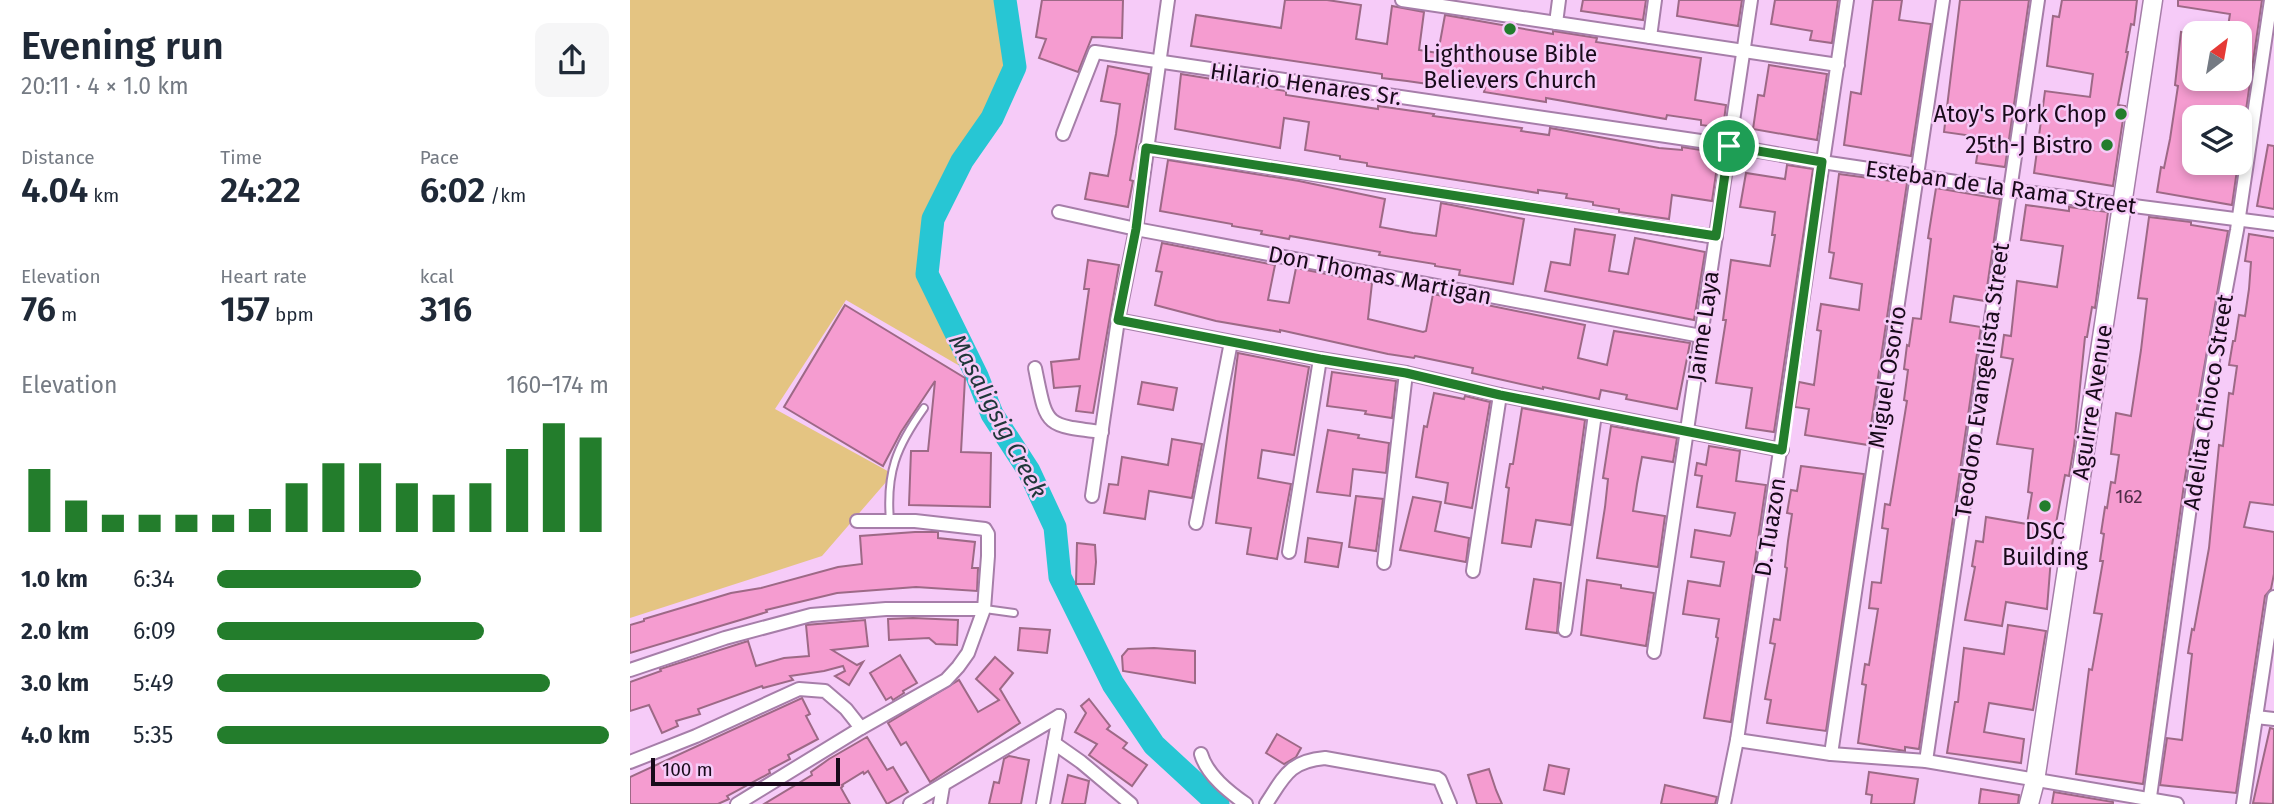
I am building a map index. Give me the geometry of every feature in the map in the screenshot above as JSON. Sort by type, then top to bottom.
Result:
[{"type":"street","points":[[1092,496],[1118,320],[1136,229],[1168,0]]},
{"type":"street","points":[[1402,0],[1466,5],[1556,23],[1838,65]]},
{"type":"street","points":[[1556,23],[1559,0]]},
{"type":"street","points":[[1650,37],[1655,0]]},
{"type":"street","name":"Jaime Laya","points":[[1654,652],[1751,0]]},
{"type":"street","name":"D. Tuazon","points":[[1724,804],[1737,740],[1782,450],[1847,0]]},
{"type":"street","name":"Miguel Osorio","points":[[1831,754],[1943,0]]},
{"type":"street","name":"Teodoro Evangelista Street","points":[[1926,761],[2038,0]]},
{"type":"street","name":"Aguirre Avenue","points":[[2029,804],[2035,781],[2153,0]]},
{"type":"street","name":"Adelita Chioco Street","points":[[2149,802],[2194,478],[2238,219],[2271,0]]},
{"type":"street","name":"Hilario Henares Sr.","points":[[1063,134],[1095,52],[1729,146]]},
{"type":"street","name":"Esteban de la Rama Street","points":[[1729,146],[2010,190],[2274,224]]},
{"type":"street","points":[[1146,148],[1716,236]]},
{"type":"street","name":"Don Thomas Martigan","points":[[1059,212],[1701,336]]},
{"type":"street","points":[[1118,320],[1406,373],[1500,395],[1782,450]]},
{"type":"street","points":[[1196,523],[1231,342]]},
{"type":"street","points":[[1289,552],[1320,359]]},
{"type":"street","points":[[1035,368],[1043,407],[1051,421],[1062,427],[1102,432]]},
{"type":"street","points":[[1384,563],[1406,373]]},
{"type":"street","points":[[1473,571],[1500,395]]},
{"type":"street","points":[[1565,630],[1595,414]]},
{"type":"street","points":[[737,804],[946,680],[968,653],[984,609],[988,556],[988,534],[985,528],[915,521],[857,521]]},
{"type":"street","points":[[2243,804],[2274,597]]},
{"type":"street","points":[[630,670],[725,638],[811,615],[886,609],[984,609]]},
{"type":"street","points":[[630,762],[799,689],[825,691],[846,709],[861,728]]},
{"type":"street","points":[[910,804],[1059,716],[1043,804]]},
{"type":"street","points":[[2256,717],[2274,719]]},
{"type":"street","points":[[1737,740],[1831,754],[1926,761],[2149,802],[2176,804]]},
{"type":"street","points":[[1054,743],[1131,804]]},
{"type":"street","points":[[1201,754],[1204,763],[1230,793],[1246,804]]},
{"type":"street","points":[[1266,804],[1285,775],[1294,767],[1307,760],[1325,758],[1437,778],[1450,804]]},
{"type":"street","points":[[940,804],[943,786]]},
{"type":"lane","points":[[890,521],[893,463],[898,447],[924,408]]},
{"type":"lane","points":[[984,609],[1014,613]]},
{"type":"shaded area","points":[[630,0],[1005,0],[1015,67],[992,118],[962,161],[933,219],[927,274],[977,376],[846,300],[775,409],[893,474],[822,556],[630,618]]},
{"type":"building","points":[[1042,0],[1123,0],[1122,38],[1092,37],[1078,72],[1039,58],[1046,39],[1036,37]]},
{"type":"building","points":[[1285,0],[1327,0],[1361,5],[1356,39],[1387,44],[1392,6],[1424,12],[1419,50],[1438,53],[1445,15],[1553,34],[1553,31],[1597,38],[1596,42],[1701,58],[1695,100],[1726,105],[1723,128],[1701,125],[1701,120],[1667,115],[1666,119],[1546,98],[1546,102],[1484,92],[1485,88],[1456,84],[1456,88],[1382,78],[1382,74],[1191,46],[1196,15],[1281,28]]},
{"type":"building","points":[[1583,0],[1646,0],[1643,20],[1581,11]]},
{"type":"building","points":[[1679,0],[1742,0],[1738,26],[1677,16]]},
{"type":"building","points":[[1775,0],[1838,0],[1832,43],[1810,40],[1812,31],[1771,24]]},
{"type":"building","points":[[1873,0],[1902,0],[1899,20],[1931,24],[1911,156],[1844,145],[1851,92],[1861,94]]},
{"type":"building","points":[[1960,0],[2029,0],[2005,167],[1976,163],[1980,137],[1944,132]]},
{"type":"building","points":[[2062,0],[2137,0],[2118,105],[2125,106],[2113,186],[2034,173],[2045,91],[2090,97],[2093,74],[2047,66],[2053,16],[2059,17]]},
{"type":"building","points":[[2178,0],[2262,0],[2252,69],[2252,21],[2229,21],[2230,14],[2178,6]]},
{"type":"building","points":[[2181,32],[2182,91],[2249,91],[2247,105],[2182,105],[2182,175],[2236,175],[2232,205],[2157,192],[2170,139],[2178,86],[2175,85]]},
{"type":"building","points":[[1769,65],[1827,74],[1817,140],[1753,129],[1758,95],[1764,96]]},
{"type":"building","points":[[1108,66],[1149,74],[1130,180],[1133,181],[1128,207],[1085,199],[1090,173],[1108,176],[1116,134],[1120,104],[1101,101]]},
{"type":"building","points":[[1181,74],[1286,91],[1286,95],[1378,109],[1378,106],[1434,114],[1433,116],[1522,128],[1521,131],[1549,135],[1550,128],[1659,148],[1682,150],[1682,147],[1719,153],[1712,201],[1672,195],[1669,219],[1619,212],[1619,209],[1593,205],[1593,202],[1566,198],[1567,194],[1538,190],[1538,193],[1367,166],[1367,163],[1340,159],[1340,156],[1305,150],[1309,122],[1284,118],[1280,148],[1175,129]]},
{"type":"building","points":[[2268,145],[2274,146],[2274,209],[2257,206]]},
{"type":"building","points":[[1168,160],[1299,181],[1385,199],[1380,227],[1413,233],[1436,236],[1441,203],[1524,219],[1513,284],[1459,275],[1460,270],[1379,255],[1380,252],[1290,236],[1289,239],[1261,234],[1262,231],[1232,224],[1160,211]]},
{"type":"building","points":[[1787,165],[1813,169],[1774,432],[1746,428],[1752,388],[1716,383],[1726,320],[1723,320],[1731,260],[1770,266],[1775,235],[1772,235],[1775,212],[1740,207],[1746,173],[1785,179]]},
{"type":"building","points":[[1839,174],[1907,183],[1868,445],[1805,435],[1809,409],[1795,407],[1799,382],[1814,385],[1821,331],[1817,330],[1821,304],[1859,310],[1862,284],[1830,278],[1834,253],[1829,252]]},
{"type":"building","points":[[1936,188],[2000,199],[1985,301],[1954,296],[1953,301],[1950,322],[1981,327],[1919,749],[1905,747],[1905,751],[1858,743],[1866,685],[1862,684],[1865,664],[1869,665],[1878,609],[1869,608],[1872,582],[1881,583],[1888,529],[1882,528],[1885,504],[1890,505],[1907,401],[1904,400],[1908,370],[1904,369],[1907,345],[1909,346],[1913,318],[1921,319],[1931,239],[1928,238]]},
{"type":"building","points":[[2026,205],[2069,211],[2069,207],[2108,212],[2095,308],[2092,307],[2085,337],[2069,476],[2065,475],[2052,545],[2047,609],[2006,602],[2002,626],[1965,620],[1975,567],[1972,566],[1976,541],[1983,542],[1986,517],[2027,524],[2032,493],[2028,492],[2033,449],[1997,444],[2013,359],[2001,357],[2004,335],[2011,336],[2017,281],[2057,287],[2063,246],[2021,240]]},
{"type":"building","points":[[2149,217],[2191,222],[2191,225],[2228,231],[2185,477],[2143,784],[2076,774],[2089,669],[2092,670],[2102,614],[2094,613],[2103,561],[2100,561],[2104,534],[2101,533],[2105,507],[2107,508],[2111,482],[2115,483],[2119,455],[2111,454],[2116,413],[2131,416],[2141,350],[2147,299],[2138,298]]},
{"type":"building","points":[[1575,229],[1615,235],[1609,271],[1628,274],[1635,238],[1705,252],[1694,320],[1545,291],[1551,262],[1570,265]]},
{"type":"building","points":[[2249,234],[2274,238],[2274,505],[2250,502],[2244,527],[2274,532],[2274,574],[2271,589],[2265,596],[2236,793],[2160,785],[2167,738],[2182,740],[2192,654],[2188,653],[2209,548],[2219,445],[2223,446],[2229,393],[2233,394],[2237,366],[2229,365],[2239,315],[2245,316],[2249,289],[2251,262],[2245,261]]},
{"type":"building","points":[[1162,243],[1275,265],[1268,300],[1289,303],[1296,268],[1372,283],[1368,319],[1423,332],[1426,331],[1433,294],[1585,325],[1578,358],[1607,365],[1614,331],[1690,343],[1677,409],[1626,399],[1627,395],[1601,390],[1599,399],[1543,389],[1472,373],[1473,368],[1415,356],[1388,354],[1280,330],[1216,321],[1155,305],[1162,272],[1156,271]]},
{"type":"building","points":[[1088,260],[1119,265],[1093,413],[1076,411],[1080,386],[1054,388],[1051,362],[1079,359],[1089,289],[1084,289]]},
{"type":"building","points":[[845,305],[965,378],[961,452],[991,453],[990,507],[909,505],[911,451],[928,451],[935,381],[901,432],[883,466],[784,407]]},
{"type":"building","points":[[1238,353],[1309,367],[1294,455],[1262,450],[1258,478],[1291,484],[1277,559],[1247,554],[1251,528],[1216,523]]},
{"type":"building","points":[[1332,372],[1396,381],[1392,418],[1365,414],[1366,411],[1327,406]]},
{"type":"building","points":[[1142,382],[1177,388],[1173,410],[1138,404]]},
{"type":"building","points":[[1434,393],[1490,402],[1472,508],[1445,503],[1448,483],[1416,477],[1424,426],[1427,427]]},
{"type":"building","points":[[1522,408],[1585,420],[1571,525],[1536,520],[1531,547],[1502,543],[1509,488],[1506,487],[1510,464],[1513,464]]},
{"type":"building","points":[[1611,426],[1677,438],[1673,462],[1642,457],[1633,511],[1665,516],[1658,567],[1597,558],[1608,479],[1603,478]]},
{"type":"building","points":[[1328,430],[1389,443],[1386,473],[1353,469],[1350,496],[1317,492]]},
{"type":"building","points":[[1172,439],[1202,444],[1192,498],[1149,491],[1145,519],[1104,513],[1109,484],[1118,485],[1122,457],[1168,465]]},
{"type":"building","points":[[1709,446],[1740,451],[1736,481],[1766,485],[1731,722],[1704,718],[1719,619],[1683,614],[1688,581],[1720,586],[1724,562],[1691,557],[1695,530],[1730,536],[1735,513],[1697,507],[1702,476],[1695,475],[1697,463],[1706,465]]},
{"type":"building","points":[[1801,466],[1864,474],[1826,731],[1767,723],[1771,700],[1765,699],[1775,644],[1770,643],[1774,619],[1780,620],[1787,568],[1792,514],[1787,513],[1791,490],[1797,491]]},
{"type":"building","points":[[1356,496],[1383,499],[1376,551],[1349,547]]},
{"type":"building","points":[[1413,497],[1441,502],[1435,531],[1469,538],[1466,562],[1400,550]]},
{"type":"building","points":[[938,532],[938,538],[975,542],[972,568],[978,568],[977,591],[916,587],[837,593],[766,610],[767,612],[630,653],[630,625],[644,619],[731,593],[761,588],[838,567],[862,564],[860,536]]},
{"type":"building","points":[[1308,538],[1342,543],[1338,567],[1305,562]]},
{"type":"building","points":[[1077,543],[1095,545],[1094,584],[1076,584]]},
{"type":"building","points":[[1534,579],[1561,583],[1557,633],[1526,629]]},
{"type":"building","points":[[1587,580],[1654,593],[1646,646],[1581,635]]},
{"type":"building","points":[[888,619],[958,620],[957,645],[936,644],[929,638],[889,640]]},
{"type":"building","points":[[865,620],[868,646],[832,650],[857,665],[863,662],[849,685],[835,676],[845,671],[843,666],[790,676],[793,680],[763,688],[762,686],[698,709],[700,714],[676,721],[678,726],[662,733],[649,705],[630,711],[630,682],[661,671],[660,669],[748,641],[756,666],[784,658],[809,656],[806,625]]},
{"type":"building","points":[[2008,625],[2046,631],[2033,710],[1989,703],[1984,732],[2024,739],[2021,763],[1947,753],[1955,702],[1958,702],[1964,648],[2004,654]]},
{"type":"building","points":[[1020,628],[1050,630],[1047,653],[1018,650]]},
{"type":"building","points":[[1128,649],[1195,651],[1195,683],[1123,671],[1122,656]]},
{"type":"building","points":[[900,655],[917,683],[893,700],[891,697],[886,700],[870,673]]},
{"type":"building","points":[[995,657],[1013,673],[1000,689],[1020,723],[930,782],[906,742],[901,745],[888,723],[959,680],[978,712],[999,700],[976,679]]},
{"type":"building","points":[[802,698],[810,714],[806,716],[818,739],[788,755],[790,759],[769,770],[770,773],[727,796],[729,799],[718,804],[630,804],[630,777]]},
{"type":"building","points":[[1089,699],[1110,726],[1107,729],[1127,743],[1123,748],[1147,765],[1132,786],[1089,755],[1097,744],[1075,732],[1086,713],[1081,706]]},
{"type":"building","points":[[2270,728],[2274,729],[2273,804],[2253,803]]},
{"type":"building","points":[[1277,734],[1301,748],[1296,757],[1284,764],[1266,753]]},
{"type":"building","points":[[867,737],[887,770],[893,767],[908,792],[887,804],[868,771],[842,785],[850,804],[764,804],[812,775],[811,772],[829,759]]},
{"type":"building","points":[[1009,756],[1029,760],[1021,804],[989,804],[994,782],[999,783],[1004,759]]},
{"type":"building","points":[[1549,765],[1569,769],[1564,794],[1544,790]]},
{"type":"building","points":[[1489,769],[1502,804],[1477,804],[1468,775]]},
{"type":"building","points":[[1869,772],[1918,779],[1914,804],[1871,804],[1872,795],[1866,794]]},
{"type":"building","points":[[1068,775],[1089,781],[1085,804],[1062,804]]},
{"type":"building","points":[[1665,785],[1717,797],[1715,804],[1661,804]]},
{"type":"building","points":[[1981,789],[2019,795],[2018,804],[1979,804]]},
{"type":"building","points":[[2054,792],[2113,802],[2113,804],[2052,804]]},
{"type":"waterway","name":"Masaligsig Creek","points":[[1005,0],[1015,67],[992,118],[962,161],[933,219],[927,274],[977,376],[992,414],[1029,471],[1055,527],[1060,577],[1113,684],[1154,745],[1218,804]]},
{"type":"place","name":"Lighthouse Bible Believers Church","points":[[1510,29]]},
{"type":"place","name":"Atoy's Pork Chop","points":[[2121,114]]},
{"type":"place","name":"25th-J Bistro","points":[[2107,145]]},
{"type":"place","name":"DSC Building","points":[[2045,506]]},
{"type":"route","points":[[1729,146],[1822,162],[1782,450],[1500,395],[1406,373],[1118,320],[1136,229],[1146,148],[1716,236],[1729,146]]}]
